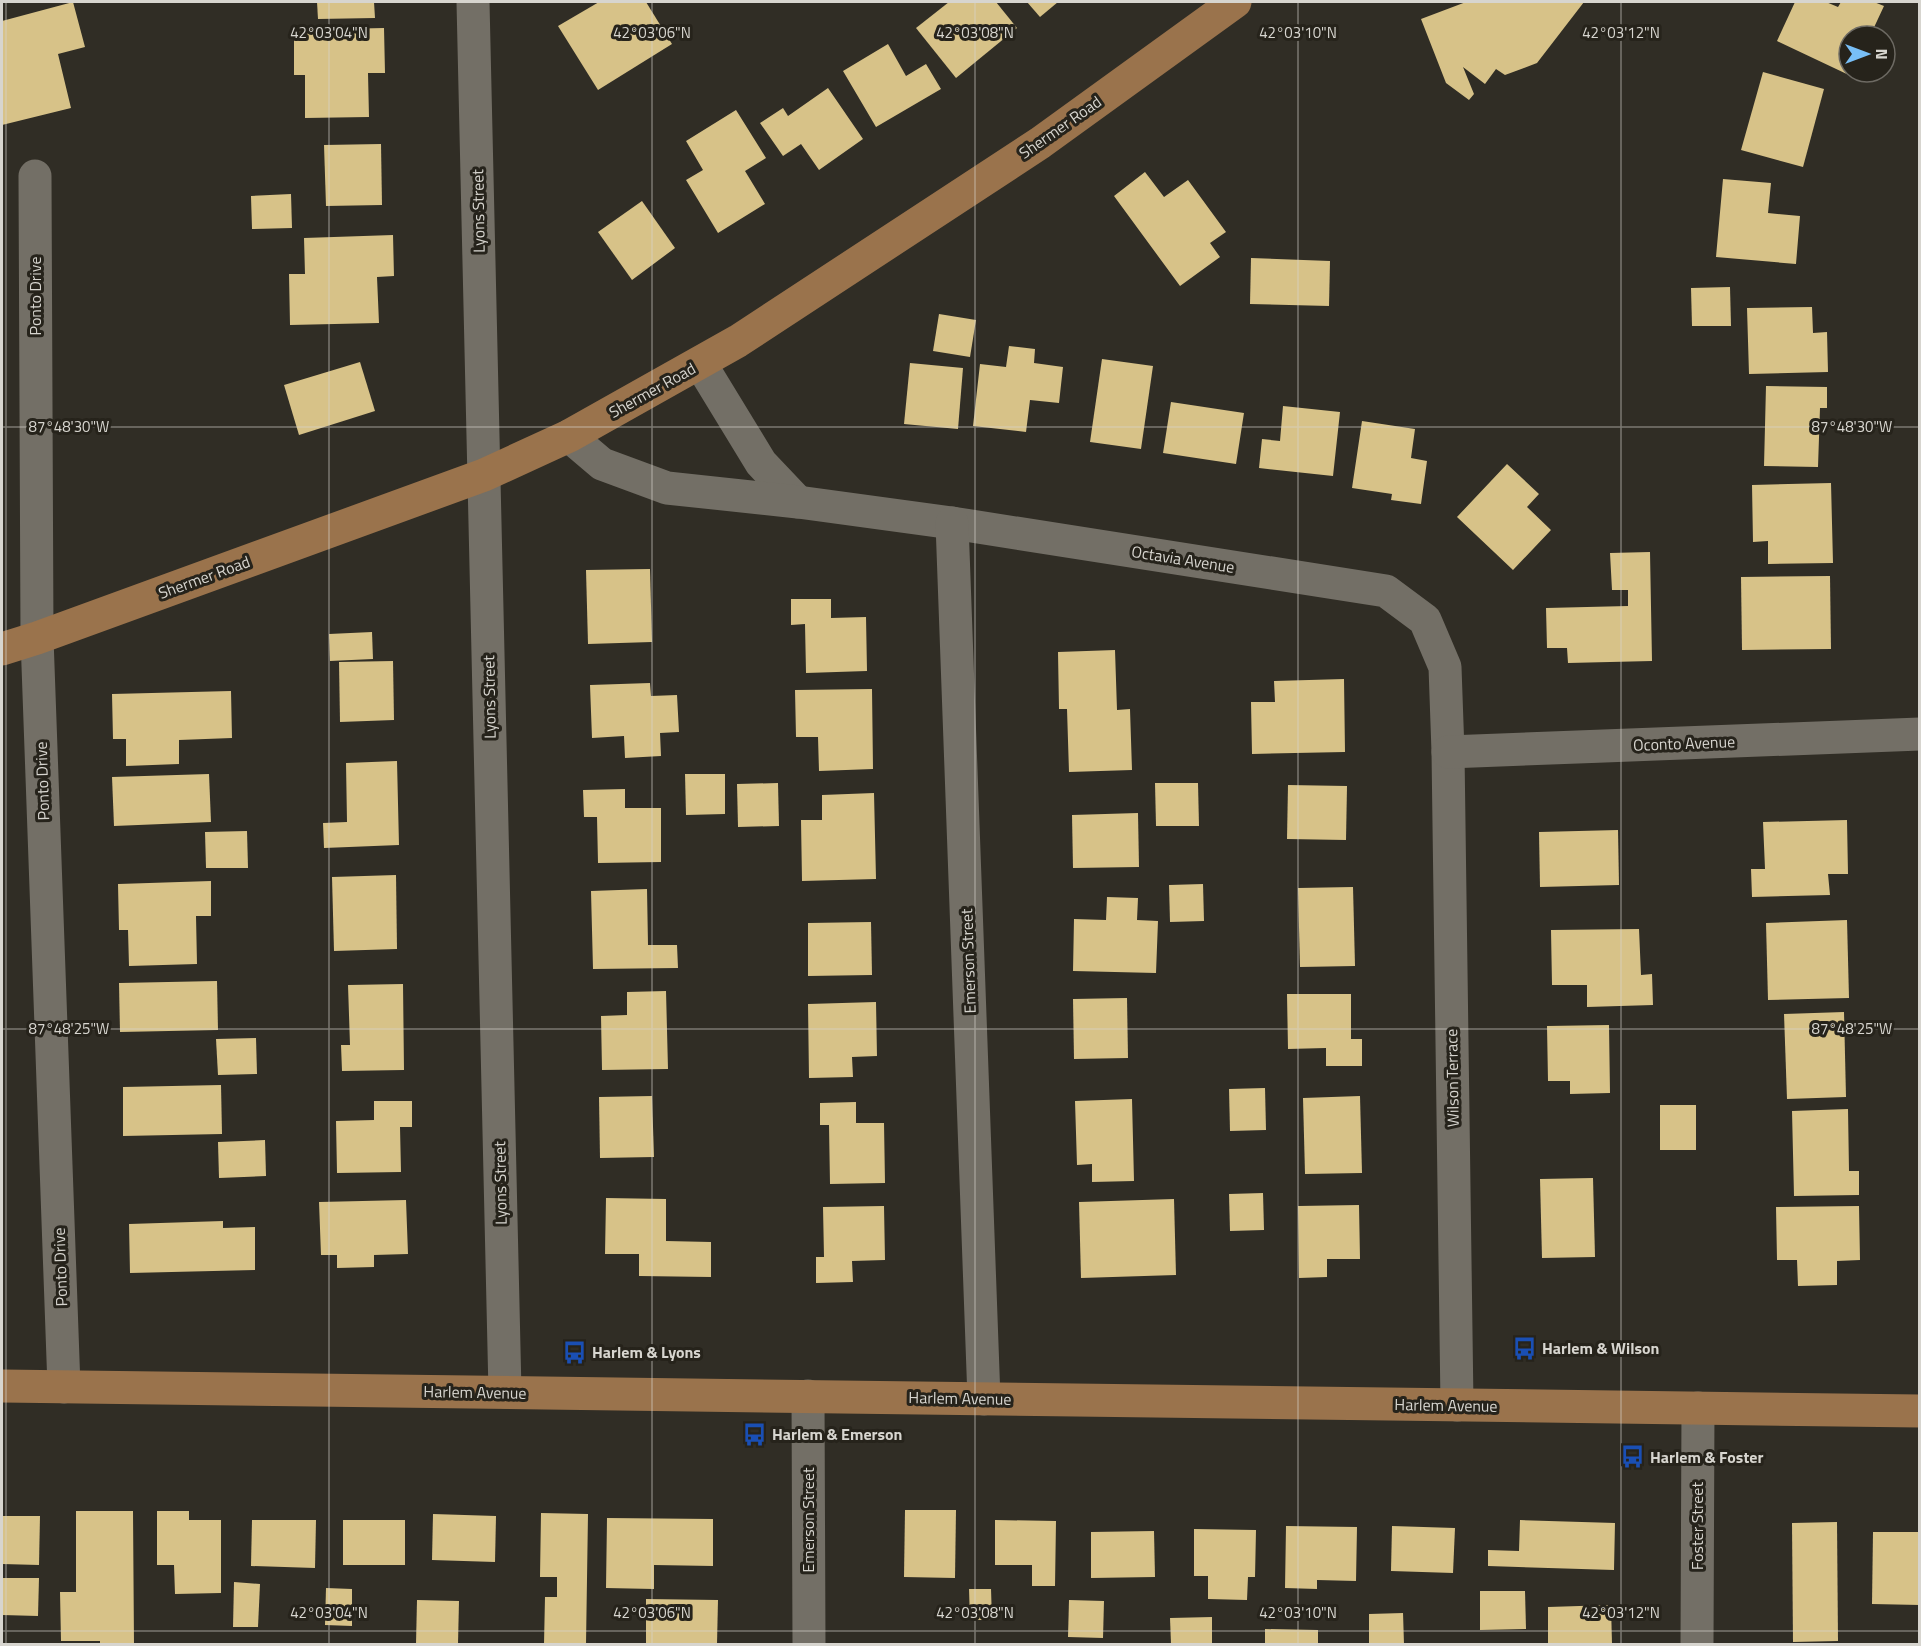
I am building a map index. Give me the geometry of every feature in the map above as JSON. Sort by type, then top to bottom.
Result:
[{"type":"main road","name":"Shermer Road","points":[[2,649],[484,475],[569,436],[738,341],[1040,143],[1235,2]]},
{"type":"main road","name":"Harlem Avenue","points":[[2,1386],[1920,1411]]},
{"type":"street","name":"Lyons Street","points":[[473,2],[505,1392]]},
{"type":"street","name":"Ponto Drive","points":[[34,176],[37,638],[64,1387]]},
{"type":"street","points":[[699,363],[760,463],[798,502]]},
{"type":"street","name":"Octavia Avenue","points":[[569,436],[602,464],[667,488],[798,502],[952,523],[1386,591],[1425,620],[1445,667],[1448,752]]},
{"type":"street","name":"Emerson Street","points":[[952,523],[984,1399]]},
{"type":"street","name":"Oconto Avenue","points":[[1448,752],[1920,734]]},
{"type":"street","name":"Wilson Terrace","points":[[1448,752],[1457,1405]]},
{"type":"street","name":"Emerson Street","points":[[808,1396],[809,1644]]},
{"type":"street","name":"Foster Street","points":[[1697,1644],[1698,1408]]},
{"type":"building","points":[[73,2],[85,47],[58,54],[71,108],[2,125],[2,21]]},
{"type":"building","points":[[317,2],[374,2],[375,18],[318,19]]},
{"type":"building","points":[[599,2],[646,2],[672,44],[598,90],[558,26]]},
{"type":"building","points":[[949,2],[996,2],[1017,28],[956,78],[916,28]]},
{"type":"building","points":[[1027,2],[1058,2],[1040,17]]},
{"type":"building","points":[[1466,2],[1584,2],[1537,63],[1505,75],[1496,69],[1485,84],[1463,67],[1474,94],[1469,100],[1446,83],[1421,19]]},
{"type":"building","points":[[1795,2],[1826,2],[1838,7],[1841,2],[1874,2],[1884,6],[1876,24],[1837,24],[1837,69],[1777,41]]},
{"type":"building","points":[[384,28],[385,73],[368,73],[369,117],[305,118],[305,75],[294,75],[294,30]]},
{"type":"building","points":[[888,44],[906,76],[926,64],[941,89],[876,127],[843,71]]},
{"type":"building","points":[[1763,72],[1824,89],[1803,167],[1741,150]]},
{"type":"building","points":[[828,88],[863,139],[819,170],[801,144],[783,156],[760,123],[783,108],[788,116]]},
{"type":"building","points":[[736,110],[766,158],[745,171],[765,204],[718,233],[686,180],[703,170],[686,141]]},
{"type":"building","points":[[381,144],[382,205],[326,206],[324,145]]},
{"type":"building","points":[[1145,172],[1164,197],[1188,180],[1226,232],[1210,243],[1220,257],[1180,286],[1114,196]]},
{"type":"building","points":[[1723,179],[1771,183],[1768,213],[1800,216],[1796,264],[1716,257]]},
{"type":"building","points":[[291,194],[292,228],[252,229],[251,196]]},
{"type":"building","points":[[642,201],[675,248],[632,280],[598,232]]},
{"type":"building","points":[[393,235],[394,276],[377,277],[379,323],[290,325],[289,274],[305,274],[304,238]]},
{"type":"building","points":[[1251,258],[1330,261],[1329,306],[1250,304]]},
{"type":"building","points":[[1730,287],[1731,326],[1692,326],[1691,288]]},
{"type":"building","points":[[1812,307],[1813,333],[1827,332],[1828,372],[1749,374],[1747,308]]},
{"type":"building","points":[[939,314],[976,320],[970,357],[933,351]]},
{"type":"building","points":[[1009,346],[1035,349],[1034,363],[1063,367],[1059,403],[1030,400],[1026,432],[973,426],[980,364],[1006,367]]},
{"type":"building","points":[[1102,359],[1153,366],[1141,449],[1090,442]]},
{"type":"building","points":[[360,362],[375,411],[299,435],[284,385]]},
{"type":"building","points":[[910,363],[963,368],[958,429],[904,424]]},
{"type":"building","points":[[1766,386],[1827,387],[1827,408],[1820,408],[1818,467],[1764,466]]},
{"type":"building","points":[[1171,402],[1244,413],[1236,464],[1163,453]]},
{"type":"building","points":[[1283,406],[1340,412],[1333,476],[1259,468],[1262,439],[1280,441]]},
{"type":"building","points":[[1362,421],[1415,429],[1411,458],[1427,461],[1421,504],[1391,500],[1392,494],[1352,488]]},
{"type":"building","points":[[1507,464],[1539,494],[1527,507],[1551,530],[1513,570],[1457,517]]},
{"type":"building","points":[[1831,483],[1833,563],[1768,564],[1768,541],[1753,542],[1752,485]]},
{"type":"building","points":[[1650,552],[1652,661],[1568,663],[1567,648],[1547,648],[1546,608],[1628,606],[1628,590],[1612,590],[1610,553]]},
{"type":"building","points":[[650,569],[652,642],[588,644],[586,570]]},
{"type":"building","points":[[1830,576],[1831,649],[1742,650],[1741,577]]},
{"type":"building","points":[[791,599],[831,599],[831,618],[866,617],[867,671],[806,673],[805,624],[791,625]]},
{"type":"building","points":[[372,632],[373,659],[330,661],[329,634]]},
{"type":"building","points":[[1115,650],[1117,710],[1130,709],[1132,770],[1069,772],[1067,709],[1059,709],[1058,652]]},
{"type":"building","points":[[393,661],[394,720],[340,722],[339,662]]},
{"type":"building","points":[[1344,679],[1345,752],[1252,754],[1251,702],[1275,702],[1274,681]]},
{"type":"building","points":[[650,683],[651,696],[677,695],[679,732],[660,733],[661,756],[625,758],[624,736],[592,738],[590,685]]},
{"type":"building","points":[[872,689],[873,769],[819,771],[818,737],[796,737],[795,690]]},
{"type":"building","points":[[231,691],[232,738],[179,740],[179,764],[126,766],[126,739],[113,739],[112,694]]},
{"type":"building","points":[[397,761],[399,845],[324,848],[323,823],[347,822],[346,763]]},
{"type":"building","points":[[209,774],[211,822],[114,826],[112,777]]},
{"type":"building","points":[[685,774],[725,774],[725,814],[686,815]]},
{"type":"building","points":[[778,783],[779,826],[738,827],[737,784]]},
{"type":"building","points":[[1155,783],[1198,783],[1199,826],[1156,826]]},
{"type":"building","points":[[1288,785],[1347,786],[1346,840],[1287,839]]},
{"type":"building","points":[[625,789],[625,808],[661,808],[661,862],[598,863],[597,817],[584,817],[583,790]]},
{"type":"building","points":[[874,793],[876,879],[802,881],[801,820],[822,820],[822,795]]},
{"type":"building","points":[[1138,813],[1139,867],[1073,868],[1072,815]]},
{"type":"building","points":[[1847,820],[1848,874],[1828,874],[1830,895],[1752,897],[1751,869],[1765,869],[1763,822]]},
{"type":"building","points":[[1618,830],[1619,885],[1540,887],[1539,832]]},
{"type":"building","points":[[247,831],[248,868],[206,868],[205,832]]},
{"type":"building","points":[[396,875],[397,949],[334,951],[332,877]]},
{"type":"building","points":[[211,881],[211,916],[196,916],[197,964],[129,966],[128,930],[119,930],[118,884]]},
{"type":"building","points":[[1203,884],[1204,921],[1170,922],[1169,885]]},
{"type":"building","points":[[1353,887],[1355,966],[1300,967],[1298,888]]},
{"type":"building","points":[[647,889],[648,945],[677,945],[678,968],[593,969],[591,891]]},
{"type":"building","points":[[1107,897],[1138,898],[1137,920],[1158,921],[1156,973],[1073,971],[1074,919],[1106,920]]},
{"type":"building","points":[[1847,920],[1849,998],[1768,1000],[1766,923]]},
{"type":"building","points":[[871,922],[872,975],[808,976],[808,923]]},
{"type":"building","points":[[1639,929],[1641,975],[1652,974],[1653,1005],[1587,1007],[1587,985],[1552,985],[1551,930]]},
{"type":"building","points":[[217,981],[218,1030],[120,1032],[119,983]]},
{"type":"building","points":[[403,984],[404,1070],[342,1071],[341,1045],[350,1045],[348,985]]},
{"type":"building","points":[[666,991],[668,1069],[602,1070],[601,1016],[627,1015],[627,992]]},
{"type":"building","points":[[1287,994],[1351,994],[1351,1039],[1362,1039],[1362,1066],[1326,1066],[1326,1048],[1288,1049]]},
{"type":"building","points":[[1127,998],[1128,1058],[1074,1059],[1073,999]]},
{"type":"building","points":[[876,1002],[877,1056],[852,1057],[853,1077],[809,1078],[808,1004]]},
{"type":"building","points":[[1844,1012],[1846,1097],[1787,1099],[1784,1014]]},
{"type":"building","points":[[1609,1025],[1610,1093],[1570,1094],[1570,1081],[1548,1081],[1547,1026]]},
{"type":"building","points":[[256,1038],[257,1074],[218,1075],[216,1039]]},
{"type":"building","points":[[221,1085],[222,1134],[123,1136],[123,1087]]},
{"type":"building","points":[[1265,1088],[1266,1130],[1230,1131],[1229,1089]]},
{"type":"building","points":[[652,1096],[654,1157],[600,1158],[599,1097]]},
{"type":"building","points":[[1360,1096],[1362,1173],[1305,1174],[1303,1098]]},
{"type":"building","points":[[1132,1099],[1134,1181],[1092,1182],[1092,1164],[1077,1165],[1075,1101]]},
{"type":"building","points":[[374,1101],[412,1101],[412,1127],[400,1127],[401,1172],[337,1173],[336,1121],[374,1120]]},
{"type":"building","points":[[856,1102],[856,1123],[884,1123],[885,1183],[830,1184],[829,1125],[820,1125],[820,1103]]},
{"type":"building","points":[[1660,1105],[1696,1105],[1696,1150],[1660,1150]]},
{"type":"building","points":[[1848,1109],[1849,1171],[1859,1171],[1859,1195],[1794,1196],[1792,1111]]},
{"type":"building","points":[[265,1140],[266,1176],[219,1178],[218,1142]]},
{"type":"building","points":[[1593,1178],[1595,1257],[1542,1258],[1540,1179]]},
{"type":"building","points":[[1263,1193],[1264,1230],[1230,1231],[1229,1194]]},
{"type":"building","points":[[606,1198],[666,1199],[666,1241],[711,1242],[711,1277],[639,1276],[639,1254],[605,1254]]},
{"type":"building","points":[[1174,1199],[1176,1275],[1081,1278],[1079,1202]]},
{"type":"building","points":[[406,1200],[408,1254],[374,1255],[374,1267],[337,1268],[337,1255],[321,1255],[319,1202]]},
{"type":"building","points":[[1359,1205],[1360,1259],[1327,1259],[1327,1277],[1299,1278],[1298,1206]]},
{"type":"building","points":[[884,1206],[885,1260],[852,1261],[853,1282],[816,1283],[816,1257],[824,1257],[823,1207]]},
{"type":"building","points":[[1859,1206],[1860,1260],[1837,1261],[1837,1285],[1798,1286],[1797,1260],[1777,1260],[1776,1207]]},
{"type":"building","points":[[223,1221],[223,1228],[255,1227],[255,1270],[130,1273],[129,1224]]},
{"type":"building","points":[[905,1510],[956,1510],[955,1578],[904,1577]]},
{"type":"building","points":[[76,1511],[133,1511],[134,1644],[61,1641],[60,1592],[76,1592]]},
{"type":"building","points":[[157,1511],[189,1511],[189,1520],[221,1520],[221,1593],[175,1594],[174,1565],[157,1565]]},
{"type":"building","points":[[541,1513],[588,1514],[586,1644],[544,1644],[545,1597],[557,1597],[557,1577],[540,1577]]},
{"type":"building","points":[[433,1514],[496,1516],[495,1562],[432,1560]]},
{"type":"building","points":[[2,1516],[40,1516],[39,1565],[2,1564]]},
{"type":"building","points":[[607,1518],[713,1519],[713,1566],[654,1565],[654,1589],[606,1588]]},
{"type":"building","points":[[252,1520],[316,1520],[315,1568],[251,1566]]},
{"type":"building","points":[[343,1520],[405,1520],[405,1565],[343,1565]]},
{"type":"building","points":[[995,1520],[1056,1521],[1055,1586],[1032,1586],[1032,1565],[995,1565]]},
{"type":"building","points":[[1520,1520],[1615,1523],[1614,1570],[1488,1566],[1488,1550],[1519,1551]]},
{"type":"building","points":[[1837,1522],[1838,1641],[1793,1642],[1792,1523]]},
{"type":"building","points":[[1286,1526],[1357,1527],[1356,1581],[1317,1580],[1317,1589],[1285,1588]]},
{"type":"building","points":[[1392,1526],[1455,1528],[1453,1573],[1391,1571]]},
{"type":"building","points":[[1194,1529],[1256,1530],[1255,1577],[1248,1577],[1247,1600],[1208,1599],[1208,1576],[1194,1576]]},
{"type":"building","points":[[1154,1531],[1155,1577],[1091,1578],[1091,1532]]},
{"type":"building","points":[[1873,1532],[1920,1532],[1920,1605],[1872,1604]]},
{"type":"building","points":[[2,1578],[39,1578],[38,1616],[2,1615]]},
{"type":"building","points":[[234,1582],[260,1584],[258,1627],[233,1627]]},
{"type":"building","points":[[326,1588],[352,1589],[352,1626],[325,1625]]},
{"type":"building","points":[[969,1589],[991,1589],[992,1620],[970,1620]]},
{"type":"building","points":[[1480,1591],[1525,1591],[1526,1629],[1480,1630]]},
{"type":"building","points":[[646,1599],[718,1600],[717,1644],[646,1644]]},
{"type":"building","points":[[417,1600],[459,1601],[458,1644],[416,1644]]},
{"type":"building","points":[[1069,1600],[1104,1601],[1103,1638],[1068,1637]]},
{"type":"building","points":[[1611,1605],[1612,1644],[1548,1644],[1548,1607]]},
{"type":"building","points":[[1403,1613],[1404,1644],[1369,1644],[1369,1614]]},
{"type":"building","points":[[1212,1617],[1212,1644],[1171,1644],[1170,1618]]},
{"type":"building","points":[[1265,1629],[1318,1630],[1318,1644],[1265,1644]]},
{"type":"place","name":"Harlem & Wilson","points":[[1524,1348]]},
{"type":"place","name":"Harlem & Lyons","points":[[574,1352]]},
{"type":"place","name":"Harlem & Emerson","points":[[754,1434]]},
{"type":"place","name":"Harlem & Foster","points":[[1632,1457]]}]
